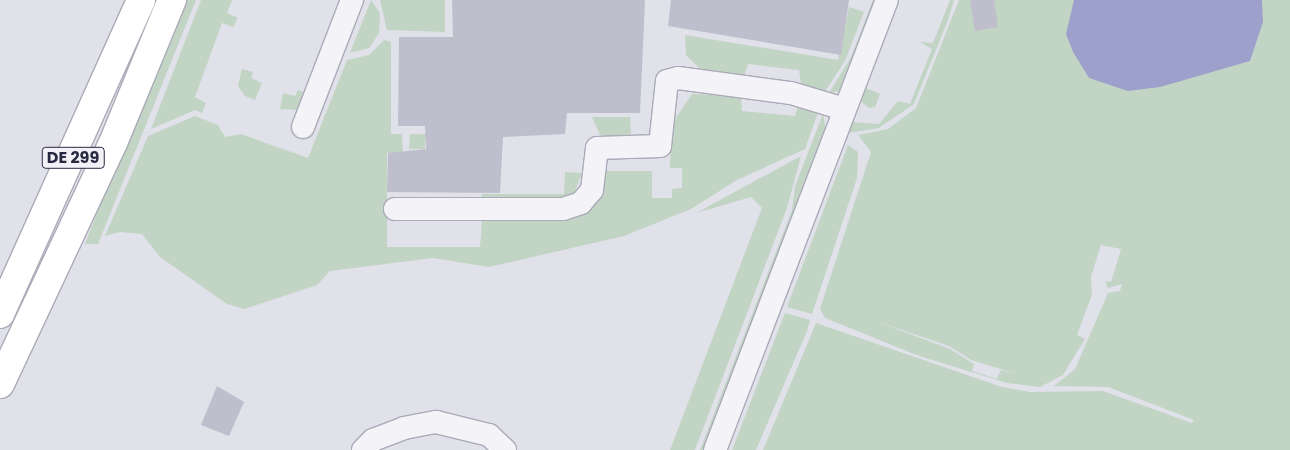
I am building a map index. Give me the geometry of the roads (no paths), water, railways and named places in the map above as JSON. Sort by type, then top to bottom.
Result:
[{"type":"main road","name":"DE 299","points":[[0,314],[141,0]]},
{"type":"main road","name":"DE 299","points":[[0,384],[113,143],[172,0]]},
{"type":"street","points":[[304,127],[352,0]]},
{"type":"street","points":[[715,450],[887,0]]},
{"type":"street","points":[[395,209],[563,209],[581,202],[592,190],[597,148],[660,146],[667,81],[678,78],[791,93],[844,109]]},
{"type":"street","points":[[363,450],[373,440],[404,428],[436,422],[489,434],[505,450]]},
{"type":"water","points":[[1074,0],[1262,0],[1263,22],[1250,61],[1160,87],[1128,91],[1089,78],[1073,52],[1066,34]]}]
